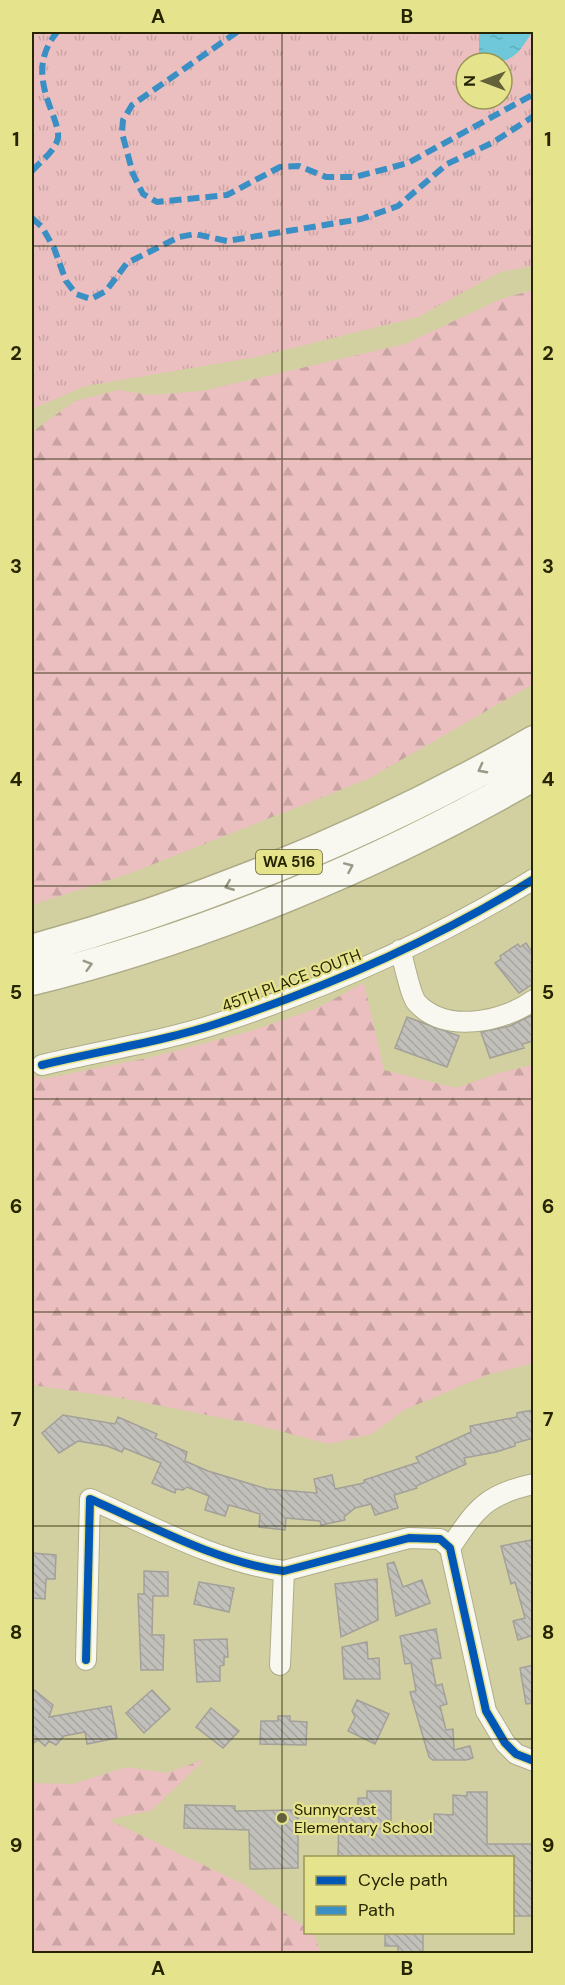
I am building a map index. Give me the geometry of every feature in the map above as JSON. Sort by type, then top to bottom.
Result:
[{"type":"highway","name":"WA 516","points":[[32,950],[215,892],[294,860],[395,814],[534,741]]},
{"type":"highway","name":"WA 516","points":[[32,980],[139,950],[283,896],[406,842],[534,775]]},
{"type":"street","name":"45TH PLACE SOUTH","points":[[42,1065],[218,1023],[315,987],[400,950],[481,910],[534,879]]},
{"type":"street","points":[[400,950],[416,1002],[443,1020],[459,1023],[510,1013],[534,1000]]},
{"type":"street","points":[[450,1548],[481,1506],[497,1494],[534,1484]]},
{"type":"street","points":[[86,1660],[90,1499],[213,1553],[264,1569],[284,1571],[409,1538],[440,1539],[450,1548],[486,1711],[505,1743],[525,1758]]},
{"type":"street","points":[[280,1665],[284,1571]]},
{"type":"green space","points":[[32,32],[533,32],[533,266],[500,272],[418,317],[256,357],[86,386],[32,409]]},
{"type":"green space","points":[[533,290],[533,684],[368,779],[131,873],[32,905],[32,432],[75,401],[118,390],[151,395],[202,391],[405,344],[501,299]]},
{"type":"green space","points":[[364,983],[384,1070],[456,1088],[496,1074],[533,1065],[533,1366],[530,1364],[487,1375],[404,1410],[372,1434],[329,1444],[253,1424],[121,1398],[32,1385],[32,1076],[43,1079],[148,1058],[248,1032],[315,1009]]},
{"type":"green space","points":[[205,1759],[152,1810],[109,1820],[243,1884],[304,1926],[304,1934],[314,1934],[320,1953],[32,1953],[32,1783],[73,1784],[127,1767],[167,1773]]},
{"type":"water","points":[[479,32],[532,32],[514,55],[514,51],[479,51]]},
{"type":"building","points":[[526,943],[534,955],[534,983],[519,993],[495,963],[501,959],[500,956],[518,944],[520,947]]},
{"type":"building","points":[[534,1014],[534,1041],[522,1044],[524,1048],[490,1058],[481,1032],[510,1026]]},
{"type":"building","points":[[407,1017],[459,1036],[447,1067],[395,1048]]},
{"type":"building","points":[[534,1410],[534,1438],[515,1443],[515,1446],[496,1452],[464,1458],[466,1464],[416,1486],[417,1488],[394,1495],[398,1508],[375,1515],[371,1504],[355,1508],[344,1517],[345,1520],[321,1525],[320,1521],[286,1518],[285,1530],[259,1527],[260,1514],[229,1505],[225,1516],[205,1510],[209,1496],[187,1487],[183,1490],[176,1489],[175,1493],[152,1483],[161,1463],[124,1448],[122,1452],[107,1446],[78,1441],[59,1453],[42,1433],[63,1415],[115,1424],[118,1417],[157,1434],[155,1438],[187,1452],[185,1461],[208,1471],[267,1489],[317,1493],[314,1479],[332,1475],[335,1489],[364,1483],[364,1480],[419,1462],[416,1457],[471,1432],[470,1426],[517,1417],[517,1413]]},
{"type":"building","points":[[531,1540],[534,1550],[534,1635],[518,1640],[513,1621],[525,1618],[515,1582],[511,1584],[501,1546]]},
{"type":"building","points":[[32,1553],[56,1555],[55,1579],[46,1579],[45,1599],[32,1598]]},
{"type":"building","points":[[394,1562],[403,1587],[422,1580],[430,1603],[396,1616],[387,1564]]},
{"type":"building","points":[[144,1571],[168,1572],[168,1596],[153,1596],[152,1635],[164,1635],[163,1670],[141,1670],[138,1594],[144,1594]]},
{"type":"building","points":[[377,1579],[378,1620],[341,1637],[335,1584]]},
{"type":"building","points":[[199,1582],[234,1588],[229,1612],[194,1604]]},
{"type":"building","points":[[436,1629],[441,1658],[431,1659],[436,1686],[442,1684],[447,1704],[440,1706],[446,1730],[453,1729],[454,1750],[470,1746],[473,1758],[466,1760],[433,1760],[429,1757],[410,1692],[416,1691],[411,1663],[405,1664],[400,1636]]},
{"type":"building","points":[[227,1639],[228,1657],[224,1657],[224,1665],[220,1666],[220,1681],[197,1682],[194,1640]]},
{"type":"building","points":[[367,1642],[368,1659],[379,1658],[380,1679],[344,1679],[342,1647]]},
{"type":"building","points":[[534,1665],[534,1703],[526,1704],[520,1668]]},
{"type":"building","points":[[32,1688],[53,1705],[49,1717],[111,1706],[117,1738],[87,1744],[85,1732],[64,1736],[56,1745],[49,1741],[45,1746],[38,1740],[32,1744]]},
{"type":"building","points":[[152,1690],[170,1709],[144,1733],[126,1713]]},
{"type":"building","points":[[357,1700],[389,1714],[375,1744],[348,1731],[355,1717],[352,1711]]},
{"type":"building","points":[[211,1708],[239,1731],[223,1748],[196,1727]]},
{"type":"building","points":[[278,1716],[290,1716],[290,1721],[307,1722],[306,1745],[260,1744],[261,1721],[278,1721]]},
{"type":"building","points":[[367,1791],[391,1791],[391,1824],[434,1825],[434,1814],[453,1815],[453,1795],[467,1796],[467,1792],[487,1792],[487,1844],[534,1844],[534,1916],[514,1916],[514,1856],[338,1856],[339,1815],[358,1815],[358,1798],[367,1798]]},
{"type":"building","points":[[185,1805],[235,1806],[235,1811],[298,1810],[298,1868],[250,1869],[249,1830],[184,1828]]},
{"type":"building","points":[[385,1934],[423,1934],[423,1953],[398,1953],[398,1946],[385,1946]]},
{"type":"marked path","points":[[32,171],[51,152],[58,138],[57,126],[45,93],[42,72],[45,52],[57,32]]},
{"type":"marked path","points":[[237,32],[132,105],[123,120],[122,133],[133,174],[143,194],[157,202],[227,195],[280,167],[299,166],[326,177],[355,177],[408,163],[534,94]]},
{"type":"marked path","points":[[32,218],[42,227],[54,248],[66,281],[76,294],[91,299],[106,291],[127,263],[179,237],[195,234],[227,241],[361,219],[398,206],[447,164],[492,143],[534,116]]},
{"type":"cycle path","points":[[42,1065],[198,1029],[300,994],[381,960],[459,922],[534,879]]},
{"type":"cycle path","points":[[86,1660],[90,1499],[209,1551],[234,1560],[284,1571],[409,1538],[440,1539],[450,1548],[486,1711],[505,1743],[516,1754],[534,1761]]},
{"type":"place","name":"Sunnycrest Elementary School","points":[[282,1818]]}]
